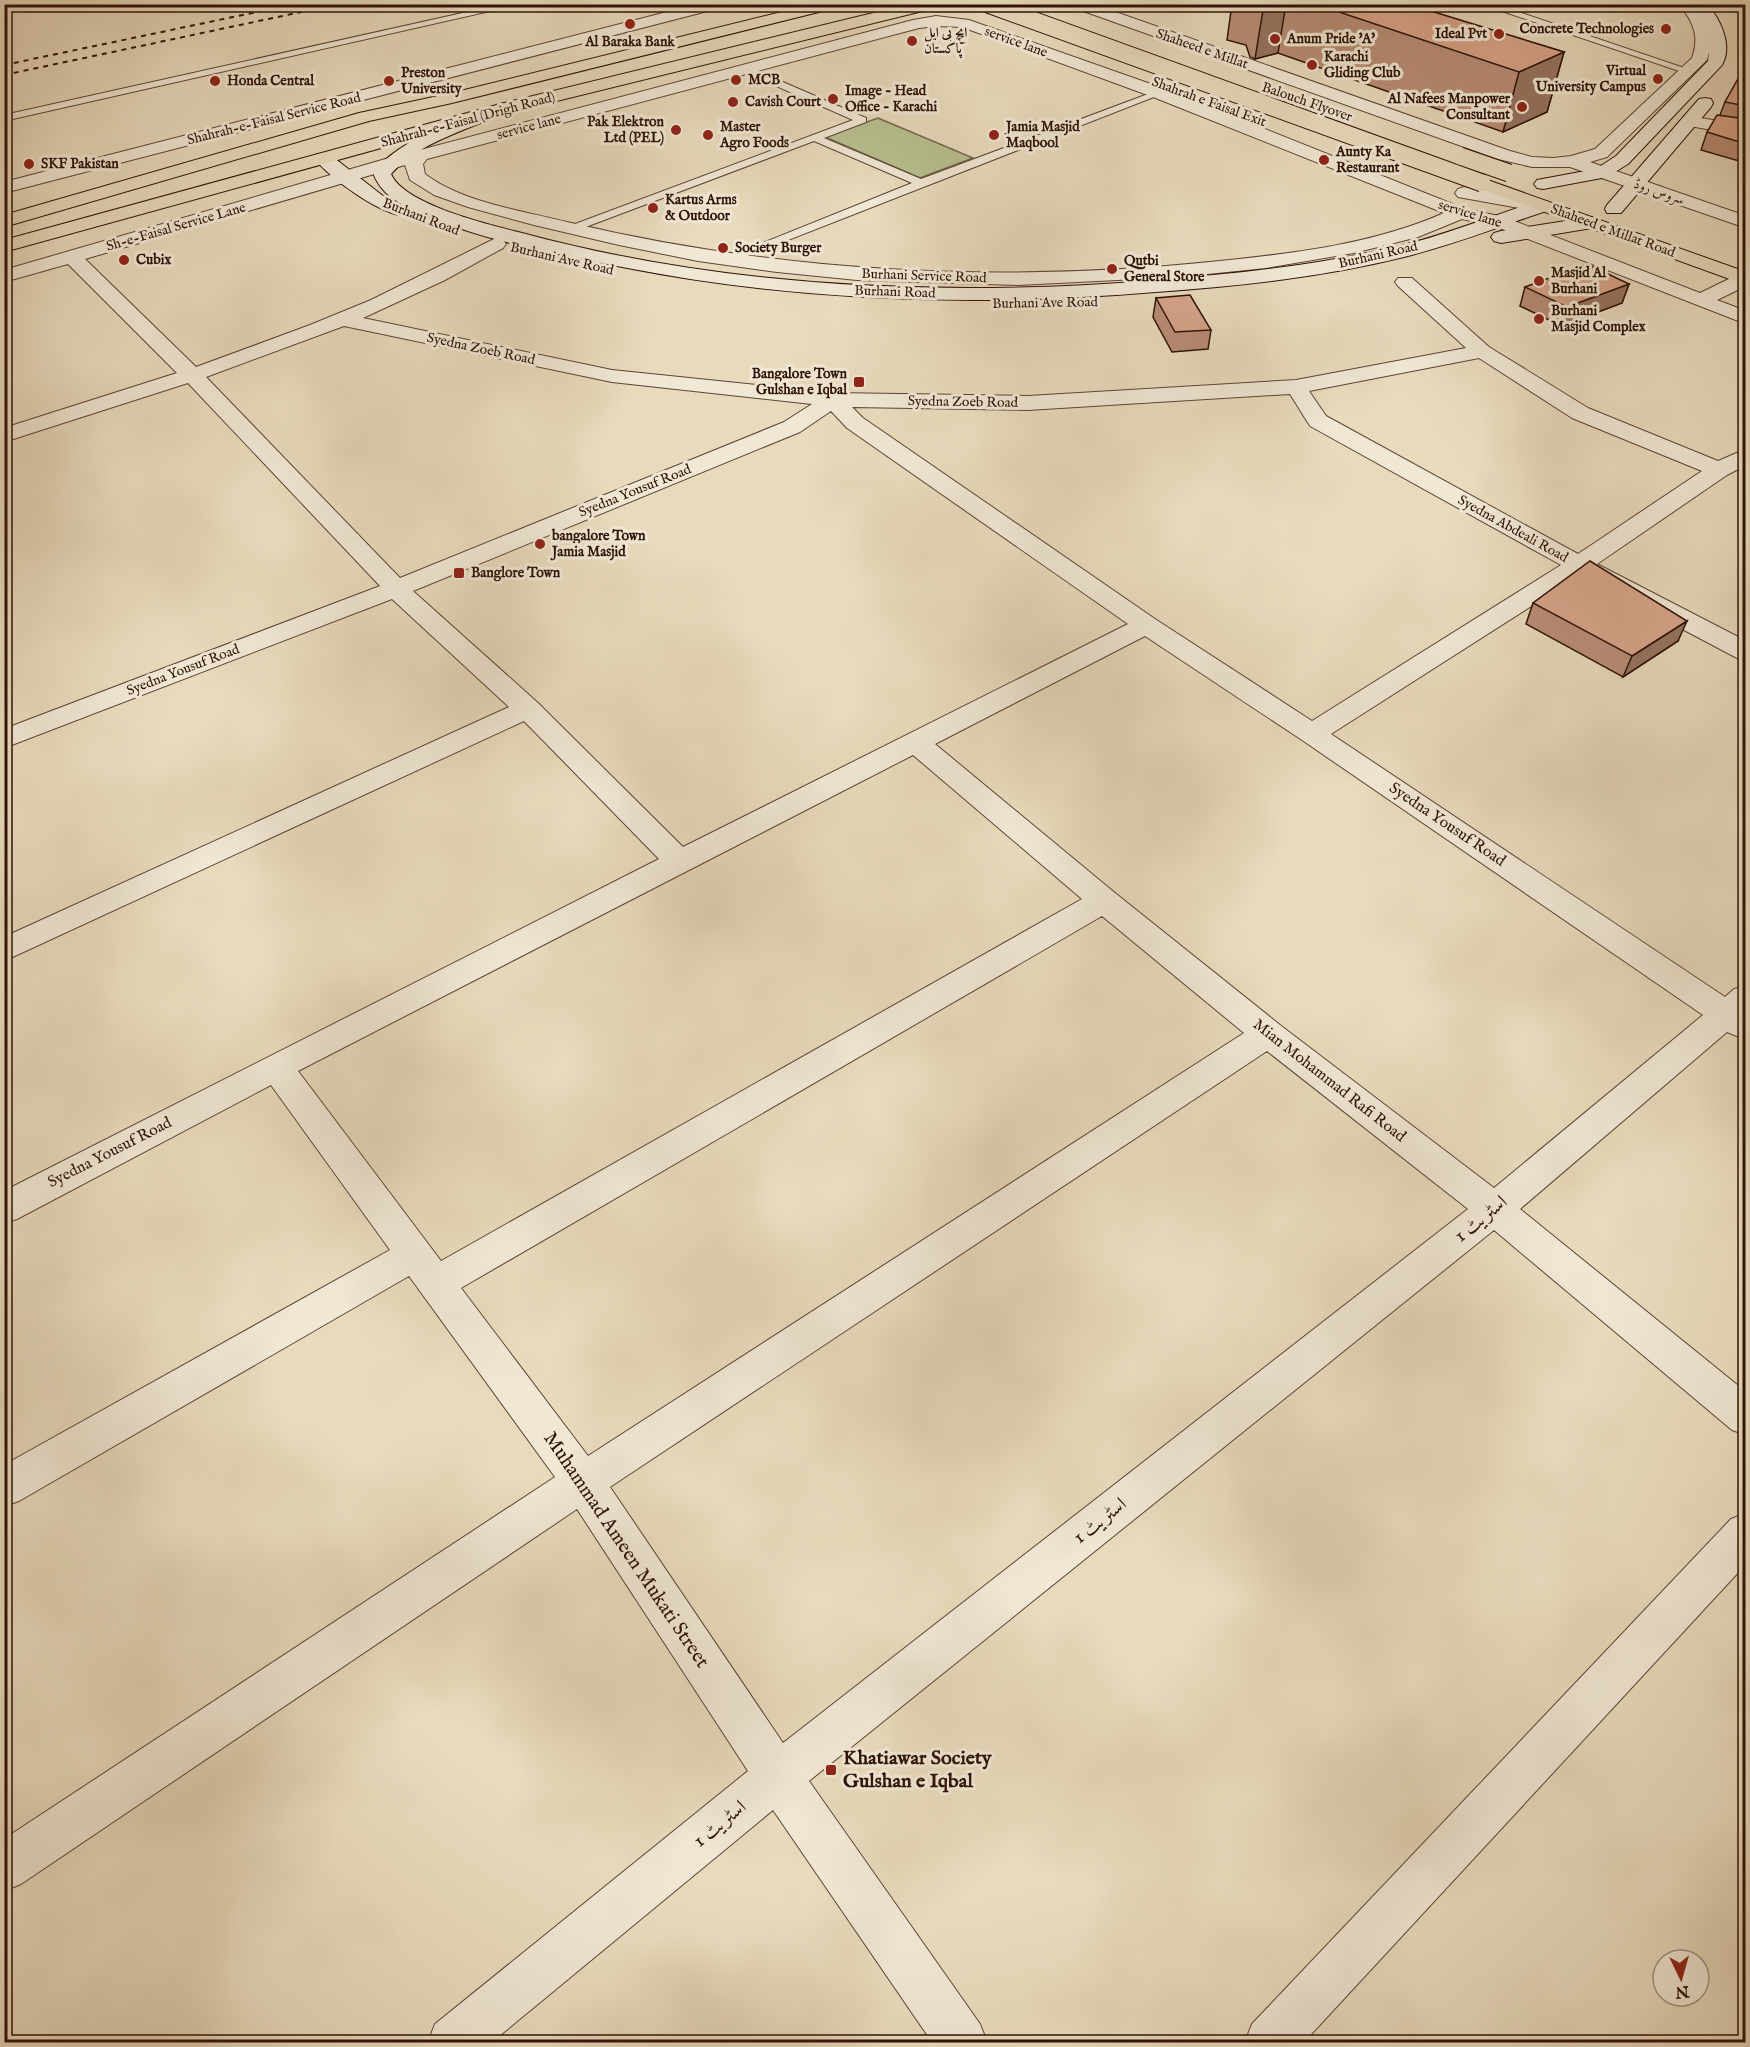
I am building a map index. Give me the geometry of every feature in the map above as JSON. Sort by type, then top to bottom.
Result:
[{"type":"main road","name":"Shahrah-e-Faisal (Drigh Road)","points":[[4,221],[365,117],[452,98],[834,4]]},
{"type":"main road","name":"Shahrah-e-Faisal (Drigh Road)","points":[[4,246],[484,115],[873,17],[934,4]]},
{"type":"main road","name":"Balouch Flyover","points":[[988,4],[1482,183]]},
{"type":"main road","name":"Balouch Flyover","points":[[1031,4],[1573,195]]},
{"type":"main road","points":[[365,117],[409,96],[725,8]]},
{"type":"main road","name":"Shaheed e Millat Road","points":[[1482,183],[1741,277]]},
{"type":"main road","name":"Shaheed e Millat Road","points":[[1593,202],[1636,217]]},
{"type":"street","name":"Shaheed e Millat","points":[[1077,4],[1112,10],[1504,155],[1532,162],[1571,162]]},
{"type":"street","points":[[1025,37],[1112,10],[1227,40],[1571,162],[1601,153],[1700,60],[1706,44],[1702,27],[1686,4]]},
{"type":"street","points":[[1543,184],[1601,173],[1622,160],[1716,62],[1719,45],[1716,27],[1698,4]]},
{"type":"street","name":"Shahrah-e-Faisal Service Road","points":[[4,188],[725,8]]},
{"type":"street","name":"Shahrah e Faisal Exit","points":[[873,17],[959,15],[978,19],[1465,194],[1542,206]]},
{"type":"street","name":"service lane","points":[[388,164],[918,23],[948,21],[964,23],[1159,93],[1460,213],[1497,221],[1746,318]]},
{"type":"street","points":[[1614,209],[1718,89]]},
{"type":"street","points":[[388,164],[401,155],[484,115]]},
{"type":"street","points":[[1690,121],[1746,130]]},
{"type":"street","name":"Burhani Service Road","points":[[420,156],[414,164],[416,176],[433,188],[571,229],[659,248],[732,260],[929,278],[989,279],[1139,275],[1227,267],[1328,252],[1413,232],[1460,213]]},
{"type":"street","name":"Burhani Road","points":[[323,158],[380,203],[496,244]]},
{"type":"street","name":"سروس روڈ","points":[[1571,162],[1746,222]]},
{"type":"street","name":"Burhani Road","points":[[388,164],[382,173],[382,178],[385,184],[399,196],[442,214],[504,235],[640,266],[715,278],[863,291],[973,295],[1071,293],[1236,280],[1383,256],[1542,206]]},
{"type":"street","name":"Sh-e-Faisal Service Lane","points":[[4,276],[388,164]]},
{"type":"street","name":"Burhani Ave Road","points":[[496,244],[627,273],[732,290],[895,302],[1045,304],[1153,299],[1306,284],[1389,268],[1523,232],[1591,223]]},
{"type":"street","points":[[4,435],[308,335],[428,281],[496,244]]},
{"type":"street","points":[[72,257],[192,375],[396,589],[528,709],[680,861]]},
{"type":"street","points":[[1701,300],[1741,277]]},
{"type":"street","points":[[1406,282],[1482,351],[1580,413],[1719,470]]},
{"type":"street","name":"Syedna Zoeb Road","points":[[344,320],[612,376],[833,400],[1028,403],[1296,387],[1482,351]]},
{"type":"street","name":"Syedna Abdeali Road","points":[[1296,387],[1318,421],[1579,565],[1746,652]]},
{"type":"street","name":"Syedna Yousuf Road","points":[[6,736],[396,589],[792,427],[833,400],[855,423],[1146,625],[1739,1014]]},
{"type":"street","points":[[1312,734],[1579,565],[1719,470],[1746,456]]},
{"type":"street","name":"Syedna Yousuf Road","points":[[4,1208],[276,1067],[1146,625]]},
{"type":"street","points":[[4,950],[528,709]]},
{"type":"street","name":"Mian Mohammad Rafi Road","points":[[915,741],[1104,901],[1268,1034],[1494,1209],[1746,1417]]},
{"type":"street","points":[[4,1487],[426,1268],[1104,901]]},
{"type":"street","name":"اسٹریٹ 1","points":[[453,2043],[778,1776],[1739,1014]]},
{"type":"street","points":[[4,1868],[582,1482],[1268,1034]]},
{"type":"street","name":"Muhammad Ameen Mukati Street","points":[[276,1067],[582,1482],[778,1776],[962,2043]]},
{"type":"street","points":[[1270,2043],[1746,1533]]},
{"type":"lane","points":[[4,118],[517,4]]},
{"type":"lane","points":[[1485,4],[1688,72]]},
{"type":"lane","points":[[571,229],[862,120],[743,68]]},
{"type":"lane","points":[[732,260],[921,183],[1159,93]]},
{"type":"lane","points":[[813,137],[921,183]]},
{"type":"green space","points":[[878,118],[973,158],[920,178],[825,137]]},
{"type":"building","points":[[1315,4],[1408,4],[1564,52],[1519,72]]},
{"type":"building","points":[[1743,70],[1746,71],[1746,106],[1725,102]]},
{"type":"building","points":[[1717,115],[1746,119],[1746,144],[1707,132]]},
{"type":"building","points":[[1587,264],[1629,284],[1567,307],[1525,287]]},
{"type":"building","points":[[1190,295],[1211,330],[1175,332],[1156,298]]},
{"type":"building","points":[[1590,561],[1687,621],[1632,656],[1533,603]]},
{"type":"railway","points":[[4,65],[295,4]]},
{"type":"railway","points":[[4,75],[339,4]]},
{"type":"place","name":"Al Baraka Bank","points":[[630,24]]},
{"type":"place","name":"Concrete Technologies","points":[[1666,29]]},
{"type":"place","name":"Ideal Pvt","points":[[1499,34]]},
{"type":"place","name":"Anum Pride 'A'","points":[[1275,39]]},
{"type":"place","name":"ایچ بی ایل پاکستان","points":[[912,41]]},
{"type":"place","name":"Karachi Gliding Club","points":[[1312,65]]},
{"type":"place","name":"Virtual University Campus","points":[[1658,79]]},
{"type":"place","name":"MCB","points":[[736,80]]},
{"type":"place","name":"Honda Central","points":[[215,81]]},
{"type":"place","name":"Preston University","points":[[389,81]]},
{"type":"place","name":"Image - Head Office - Karachi","points":[[833,99]]},
{"type":"place","name":"Cavish Court","points":[[733,102]]},
{"type":"place","name":"Al Nafees Manpower Consultant","points":[[1522,107]]},
{"type":"place","name":"Pak Elektron Ltd (PEL)","points":[[676,130]]},
{"type":"place","name":"Master Agro Foods","points":[[708,135]]},
{"type":"place","name":"Jamia Masjid Maqbool","points":[[994,135]]},
{"type":"place","name":"Aunty Ka Restaurant","points":[[1324,160]]},
{"type":"place","name":"SKF Pakistan","points":[[29,164]]},
{"type":"place","name":"Kartus Arms & Outdoor","points":[[653,208]]},
{"type":"place","name":"Society Burger","points":[[723,248]]},
{"type":"place","name":"Cubix","points":[[124,260]]},
{"type":"place","name":"Qutbi General Store","points":[[1112,269]]},
{"type":"place","name":"Masjid Al Burhani","points":[[1539,281]]},
{"type":"place","name":"Burhani Masjid Complex","points":[[1539,319]]},
{"type":"place","name":"Bangalore Town Gulshan e Iqbal","points":[[859,382]]},
{"type":"place","name":"bangalore Town Jamia Masjid","points":[[540,544]]},
{"type":"place","name":"Banglore Town","points":[[459,573]]},
{"type":"place","name":"Khatiawar Society Gulshan e Iqbal","points":[[831,1770]]}]
